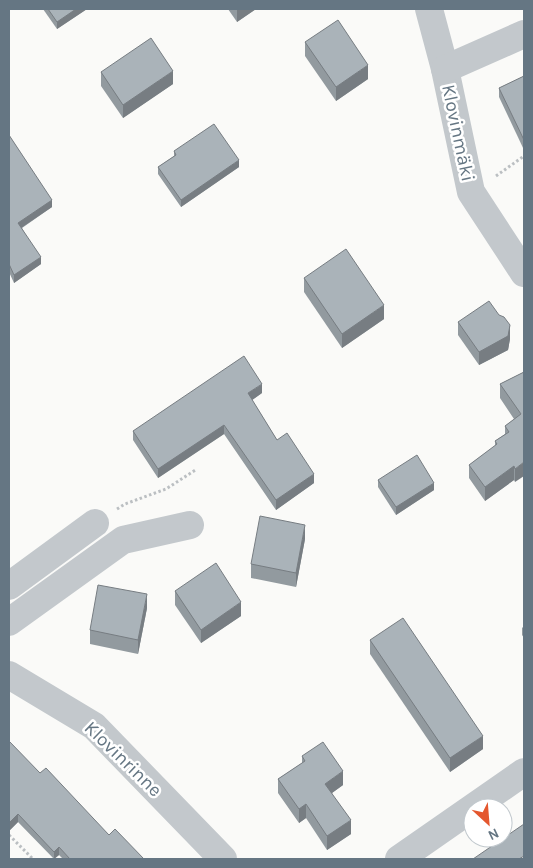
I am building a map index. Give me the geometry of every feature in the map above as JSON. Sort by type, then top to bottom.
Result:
[{"type":"street","name":"Klovinmäki","points":[[429,9],[445,69],[471,192],[524,274]]},
{"type":"street","points":[[445,69],[524,34]]},
{"type":"street","points":[[9,586],[95,524]]},
{"type":"street","points":[[9,622],[123,540],[190,525]]},
{"type":"street","name":"Klovinrinne","points":[[9,676],[94,726],[223,859]]},
{"type":"street","points":[[399,859],[524,772]]},
{"type":"path","points":[[95,524],[125,504],[166,489],[197,469]]},
{"type":"path","points":[[9,836],[33,859]]},
{"type":"building","points":[[48,9],[76,9],[57,22]]},
{"type":"building","points":[[338,20],[368,65],[336,87],[305,42]]},
{"type":"building","points":[[151,38],[173,71],[123,105],[101,72]]},
{"type":"building","points":[[524,76],[524,140],[499,88]]},
{"type":"building","points":[[214,124],[239,160],[181,200],[158,167],[176,155],[174,151]]},
{"type":"building","points":[[9,135],[52,200],[18,223],[41,257],[14,275],[9,264]]},
{"type":"building","points":[[346,249],[384,305],[342,334],[304,278]]},
{"type":"building","points":[[489,301],[499,315],[504,317],[510,325],[508,336],[479,352],[458,322]]},
{"type":"building","points":[[244,356],[262,384],[248,393],[277,440],[287,433],[314,474],[276,500],[224,425],[158,469],[133,431]]},
{"type":"building","points":[[524,372],[524,462],[515,469],[514,466],[485,487],[469,465],[497,444],[495,441],[509,432],[505,426],[521,414],[500,384]]},
{"type":"building","points":[[417,455],[434,483],[396,507],[378,480]]},
{"type":"building","points":[[260,516],[305,525],[296,573],[251,564]]},
{"type":"building","points":[[216,563],[241,602],[201,630],[175,591]]},
{"type":"building","points":[[98,585],[147,594],[138,640],[90,630]]},
{"type":"building","points":[[403,618],[483,736],[450,758],[370,640]]},
{"type":"building","points":[[9,741],[40,773],[46,768],[109,835],[115,829],[144,859],[70,859],[59,847],[54,852],[18,814],[9,823]]},
{"type":"building","points":[[323,742],[343,771],[325,784],[351,820],[327,836],[306,804],[299,809],[278,779],[305,761],[302,756]]},
{"type":"building","points":[[524,824],[524,856],[519,859],[473,859],[489,848],[513,848],[513,832]]}]
